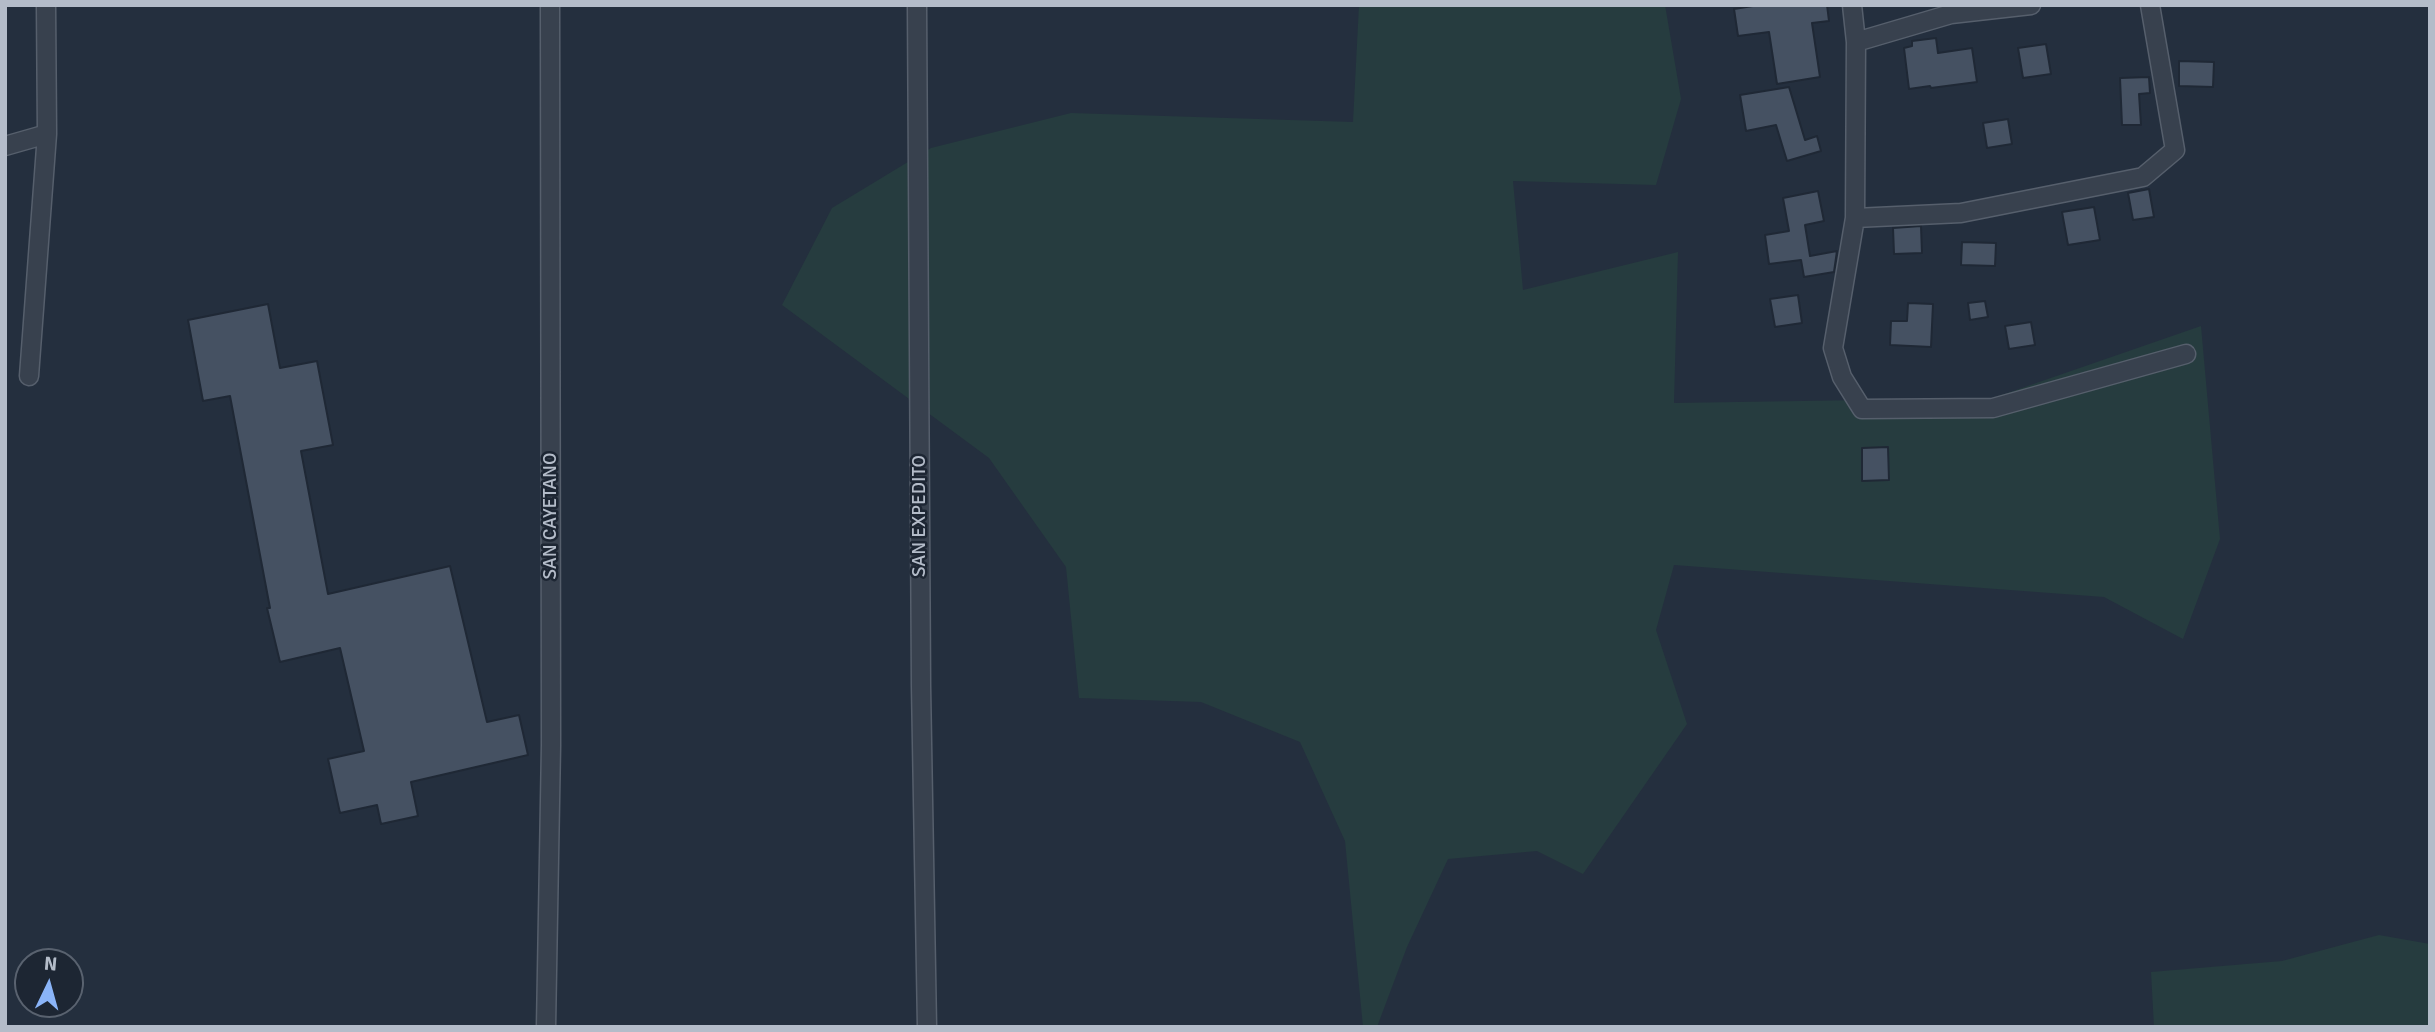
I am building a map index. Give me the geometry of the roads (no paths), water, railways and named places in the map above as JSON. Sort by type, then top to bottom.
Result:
[{"type":"street","points":[[29,376],[47,134],[46,5]]},
{"type":"street","name":"SAN CAYETANO","points":[[546,1027],[551,745],[550,5]]},
{"type":"street","name":"SAN EXPEDITO","points":[[917,5],[921,686],[927,1027]]},
{"type":"street","points":[[1852,5],[1856,42],[1855,218],[1833,348],[1842,377],[1862,409],[1993,408],[2186,354]]},
{"type":"street","points":[[1856,42],[1951,14],[2031,5]]},
{"type":"street","points":[[1855,218],[1961,213],[2143,177],[2175,150],[2150,5]]},
{"type":"street","points":[[5,146],[47,134]]}]
